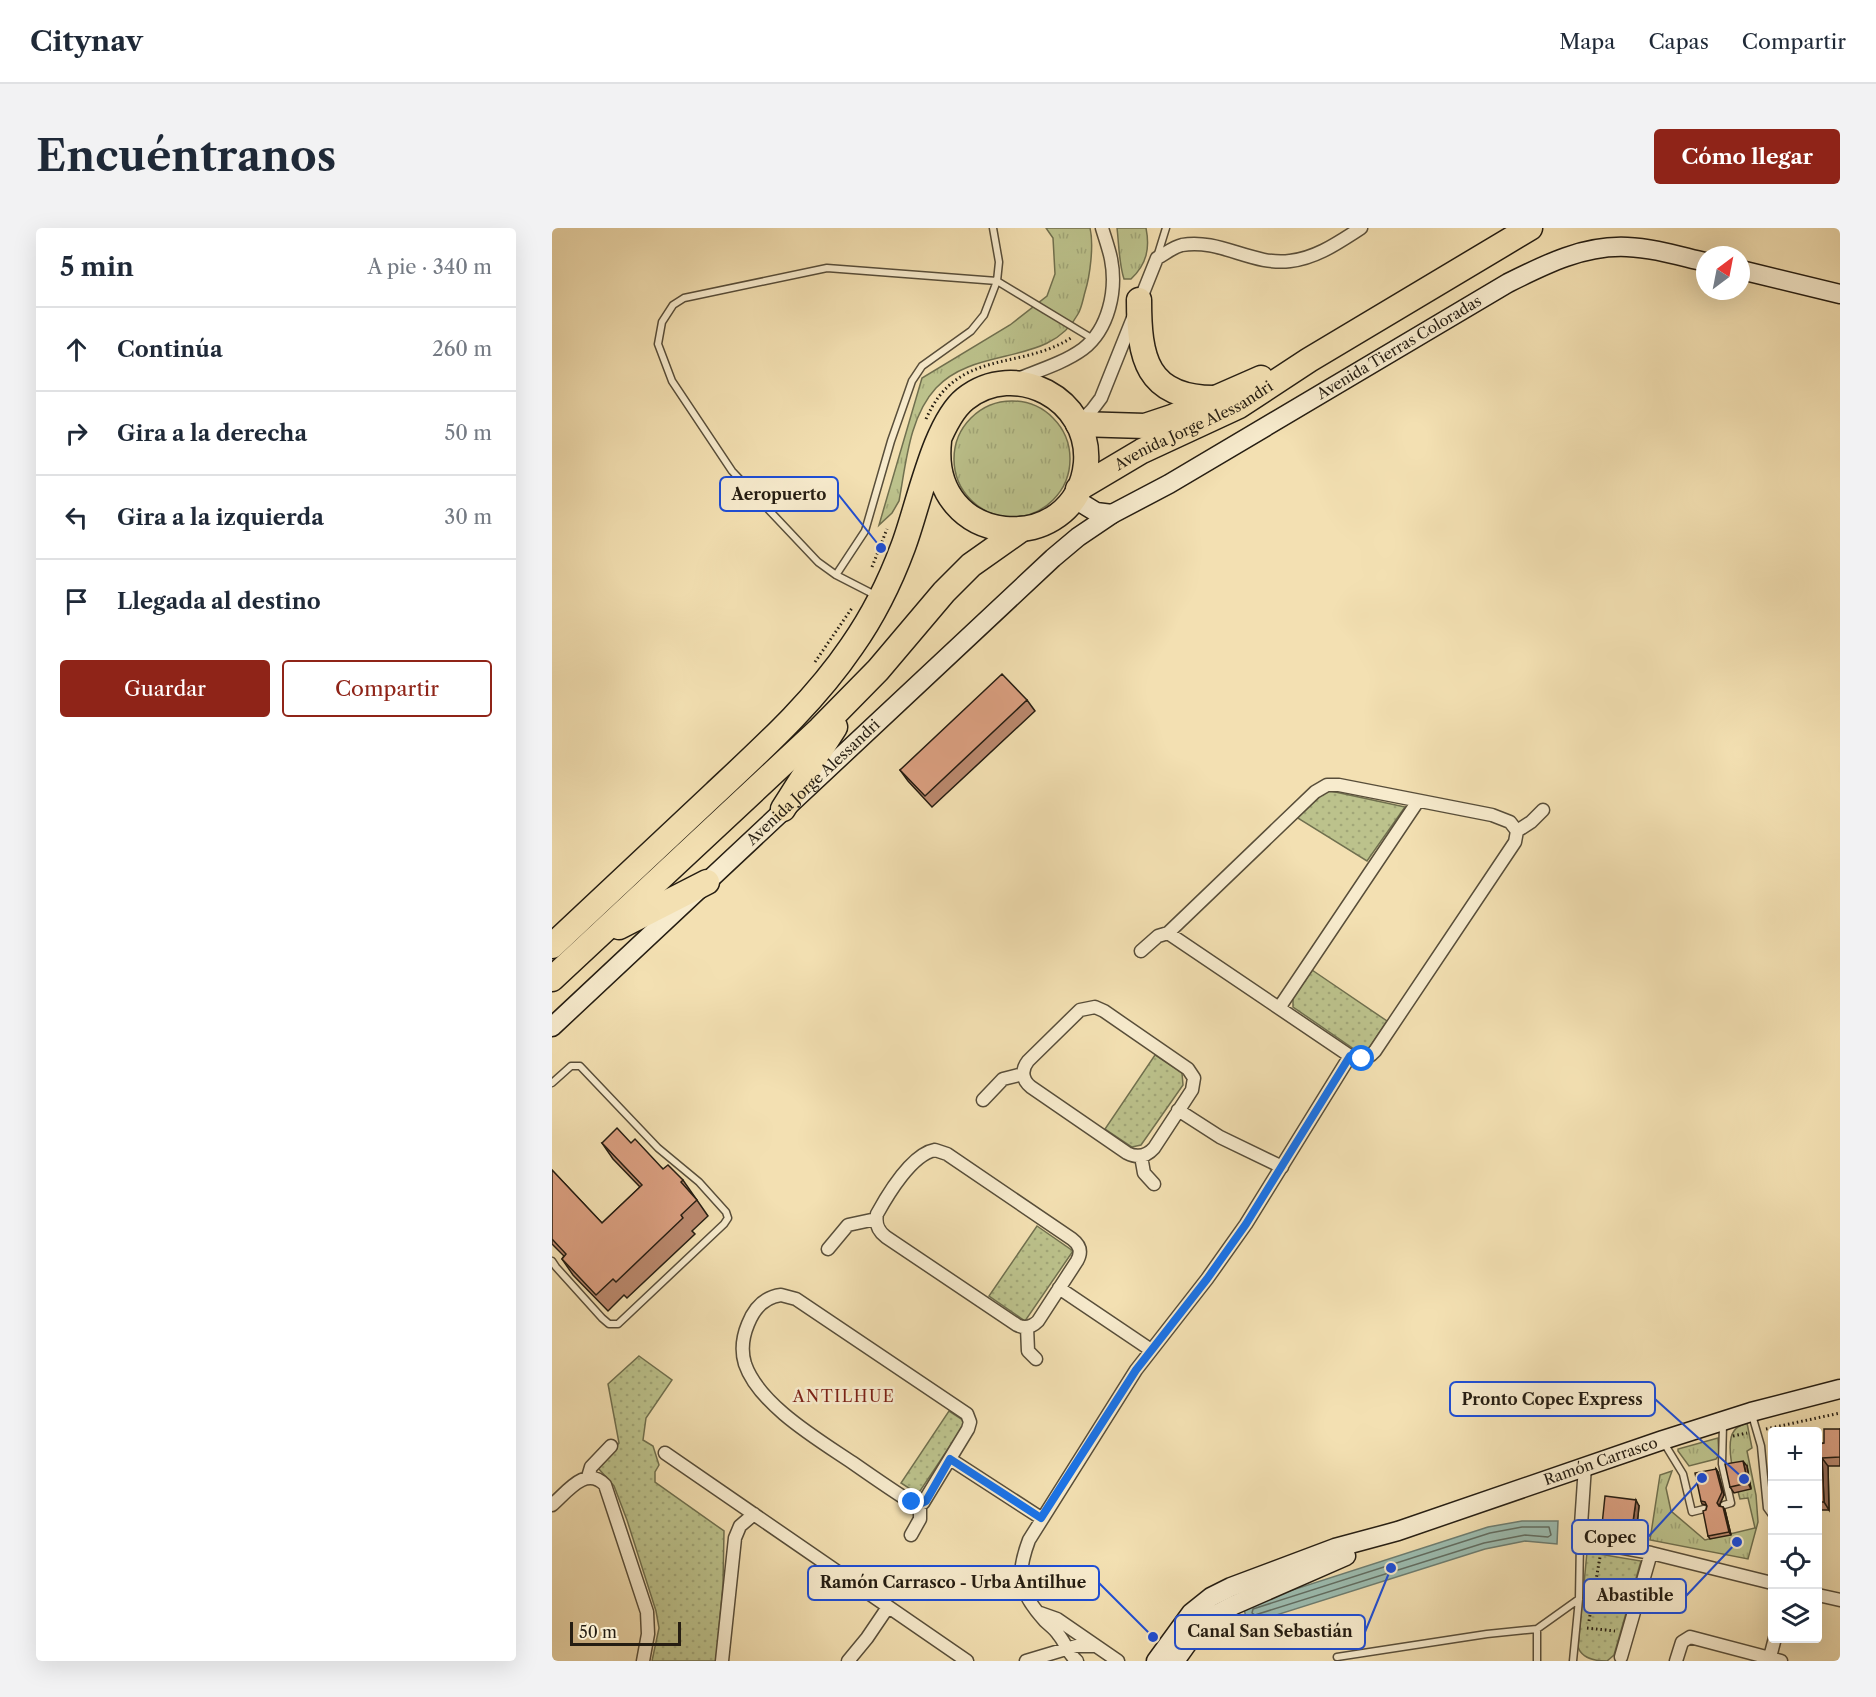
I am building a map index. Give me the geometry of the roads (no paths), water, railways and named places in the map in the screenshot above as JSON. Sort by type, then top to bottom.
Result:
[{"type":"highway","name":"Avenida Jorge Alessandri","points":[[939,441],[939,466],[947,491],[968,515],[984,524],[1009,530],[1037,526],[1063,510],[1076,494],[1142,452],[1239,406],[1309,360],[1530,228]]},
{"type":"highway","points":[[1139,300],[1142,354],[1149,369],[1159,380],[1179,394],[1189,397],[1216,398]]},
{"type":"highway","name":"Avenida Jorge Alessandri","points":[[1078,423],[1144,426],[1160,422],[1309,360]]},
{"type":"highway","name":"Avenida Jorge Alessandri","points":[[552,946],[799,713],[838,667],[854,644],[872,593],[903,548],[924,480],[948,418],[964,399],[986,387],[1010,382],[1034,385],[1064,404],[1078,423],[1083,435],[1086,460],[1076,494]]},
{"type":"highway","name":"Avenida Jorge Alessandri","points":[[552,979],[855,694],[971,565],[1022,529]]},
{"type":"highway","points":[[783,809],[855,694]]},
{"type":"highway","points":[[593,941],[707,882]]},
{"type":"street","points":[[1010,382],[1075,354],[1093,339],[1106,317],[1113,284],[1111,258],[1102,228]]},
{"type":"street","points":[[1078,423],[1101,398],[1157,258],[1179,246],[1197,244],[1219,247],[1259,259],[1289,262],[1323,251],[1361,228]]},
{"type":"street","name":"Avenida Tierras Coloradas","points":[[1078,537],[1112,514],[1169,484],[1508,283],[1556,260],[1590,250],[1626,247],[1665,252],[1696,260]]},
{"type":"street","points":[[1750,272],[1840,294]]},
{"type":"street","points":[[1076,494],[1096,513],[1112,514]]},
{"type":"street","name":"Avenida Jorge Alessandri","points":[[552,1027],[783,809],[1078,537]]},
{"type":"street","points":[[1141,951],[1158,936],[1168,933],[1320,788],[1333,784],[1340,785],[1502,818],[1514,824],[1517,831],[1515,842],[1375,1051],[1367,1058],[1350,1056],[1168,933]]},
{"type":"street","points":[[1280,1008],[1418,801]]},
{"type":"street","points":[[1517,831],[1543,810]]},
{"type":"street","points":[[1095,1007],[1192,1073],[1194,1086],[1154,1148],[1141,1156],[1127,1153],[1031,1088],[1023,1074],[1028,1061],[1076,1014],[1084,1008],[1095,1007]]},
{"type":"street","points":[[1118,1661],[1077,1633],[1054,1623],[1036,1611],[1021,1584],[1020,1567],[1029,1540],[1117,1396],[1227,1251],[1350,1056]]},
{"type":"street","points":[[983,1100],[1003,1079],[1023,1074]]},
{"type":"street","points":[[1178,1110],[1220,1137],[1282,1167]]},
{"type":"street","points":[[941,1151],[1076,1241],[1079,1257],[1038,1320],[1028,1327],[1017,1325],[886,1237],[879,1230],[876,1220],[884,1202],[908,1169],[925,1153],[941,1151]]},
{"type":"street","points":[[1141,1156],[1144,1173],[1154,1184]]},
{"type":"street","points":[[828,1249],[848,1225],[876,1220]]},
{"type":"street","points":[[1059,1288],[1151,1350]]},
{"type":"street","points":[[781,1295],[796,1299],[963,1411],[969,1418],[969,1426],[950,1459],[927,1499],[920,1504],[912,1502],[802,1429],[759,1388],[750,1375],[743,1357],[745,1331],[753,1314],[763,1301],[781,1295]]},
{"type":"street","points":[[1028,1327],[1028,1351],[1035,1359]]},
{"type":"street","name":"Ramón Carrasco","points":[[1156,1661],[1191,1613],[1220,1591],[1335,1548],[1398,1532],[1663,1440],[1751,1412],[1840,1389]]},
{"type":"street","points":[[588,1477],[591,1467],[611,1446]]},
{"type":"street","points":[[665,1453],[967,1661]]},
{"type":"street","points":[[950,1459],[1041,1518]]},
{"type":"street","points":[[1585,1466],[1580,1540],[1651,1553],[1768,1582]]},
{"type":"street","points":[[552,1505],[579,1480],[588,1477],[597,1479],[607,1490],[644,1602],[648,1634],[644,1661]]},
{"type":"street","points":[[911,1535],[920,1519],[920,1504]]},
{"type":"street","points":[[722,1661],[735,1538],[740,1526],[754,1514]]},
{"type":"street","name":"Ramón Carrasco","points":[[1175,1661],[1203,1624],[1224,1610],[1398,1532]]},
{"type":"street","points":[[1621,1657],[1651,1553]]},
{"type":"street","points":[[1822,1595],[1840,1600]]},
{"type":"street","points":[[848,1661],[888,1607]]},
{"type":"street","points":[[1054,1623],[1066,1649],[1077,1661]]},
{"type":"street","points":[[1066,1649],[1069,1637],[1077,1633]]},
{"type":"street","points":[[1676,1661],[1682,1642],[1690,1637],[1773,1660],[1775,1643]]},
{"type":"street","points":[[1026,1661],[1076,1646],[1096,1646]]},
{"type":"lane","points":[[836,575],[865,531],[891,441],[912,381],[922,366],[970,332],[984,315],[997,281],[999,262],[993,228]]},
{"type":"lane","points":[[1157,258],[1166,228]]},
{"type":"lane","points":[[872,593],[836,575],[818,562],[732,471],[672,381],[658,344],[662,322],[673,305],[684,298],[827,268],[997,281],[1093,339]]},
{"type":"lane","points":[[552,1083],[571,1066],[580,1066],[658,1148],[699,1182],[726,1212],[728,1218],[618,1324],[609,1324],[602,1318],[552,1261]]},
{"type":"lane","points":[[1751,1412],[1761,1446],[1768,1509]]},
{"type":"lane","points":[[1723,1421],[1722,1464],[1731,1503],[1724,1505]]},
{"type":"lane","points":[[1663,1440],[1683,1474],[1692,1512],[1704,1509]]},
{"type":"lane","points":[[1573,1658],[1580,1540]]},
{"type":"lane","points":[[1336,1657],[1487,1634],[1537,1629],[1578,1599]]},
{"type":"lane","points":[[1537,1629],[1537,1661]]},
{"type":"water","points":[[1522,1521],[1558,1521],[1557,1544],[1525,1541],[1485,1549],[1248,1624],[1243,1606],[1488,1527]]},
{"type":"place","name":"Aeropuerto","points":[[881,548]]},
{"type":"place","name":"Copec","points":[[1702,1478]]},
{"type":"place","name":"Pronto Copec Express","points":[[1744,1479]]},
{"type":"place","name":"Abastible","points":[[1737,1542]]},
{"type":"place","name":"Canal San Sebastián","points":[[1391,1568]]},
{"type":"place","name":"Ramón Carrasco - Urba Antilhue","points":[[1153,1637]]},
{"type":"district","name":"ANTILHUE","points":[[844,1396]]}]
